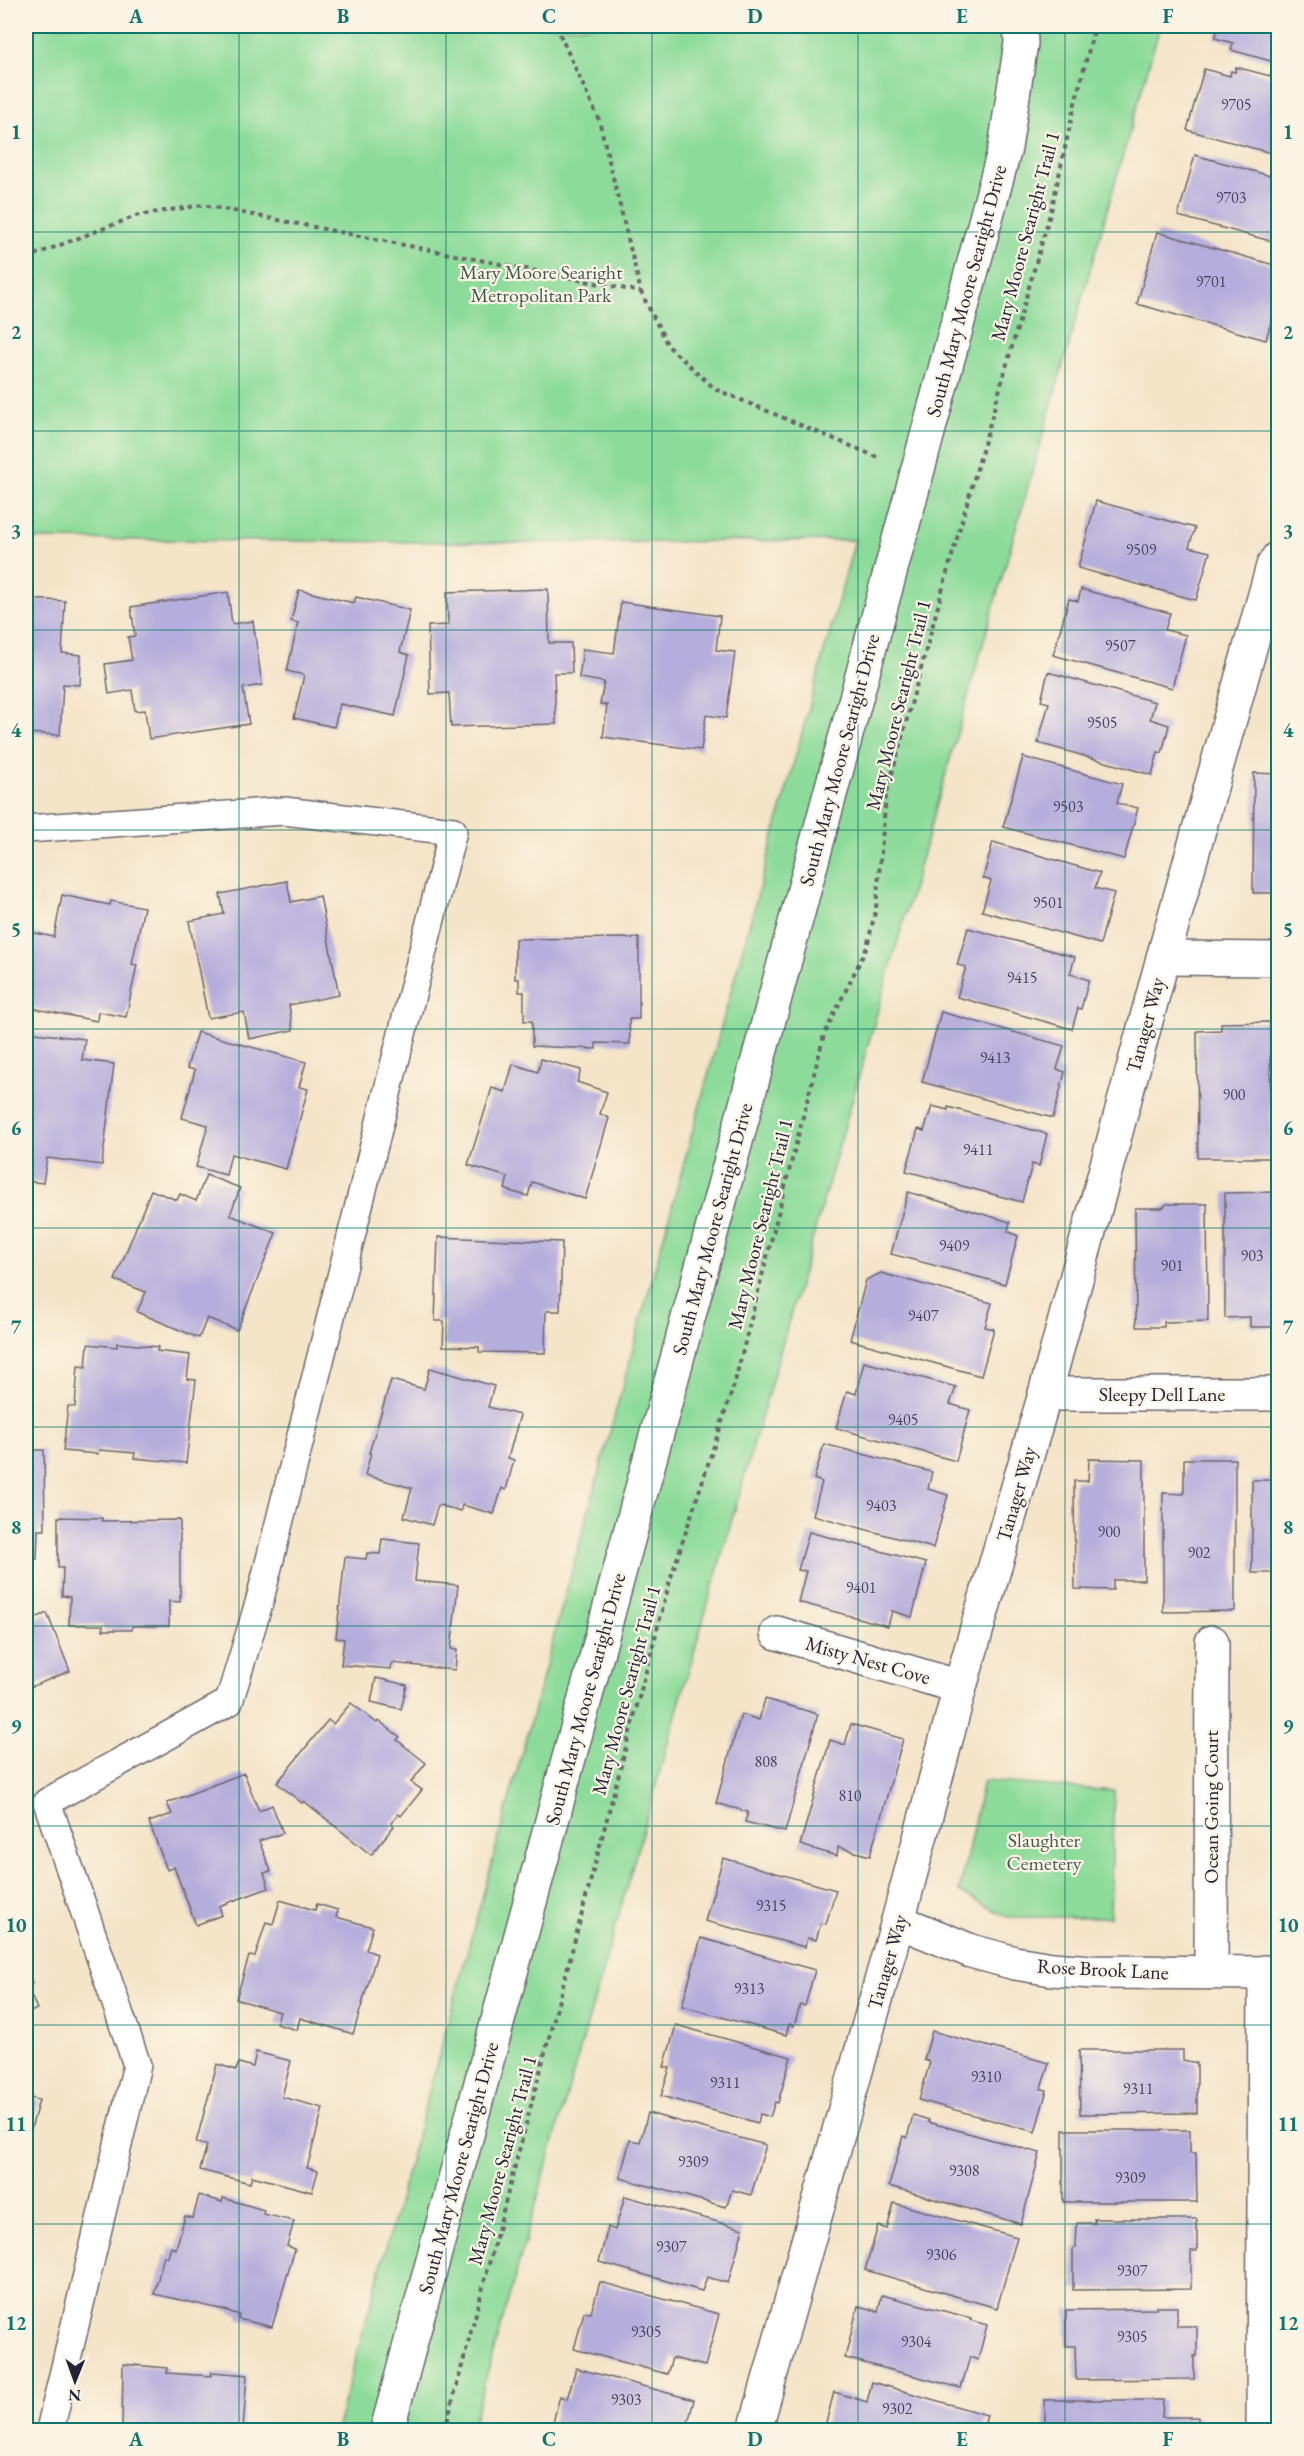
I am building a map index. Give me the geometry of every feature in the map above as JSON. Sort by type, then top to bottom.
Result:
[{"type":"street","name":"South Mary Moore Searight Drive","points":[[387,2430],[1005,148],[1021,43],[1020,26]]},
{"type":"street","name":"Tanager Way","points":[[755,2430],[898,1922],[960,1687],[1045,1394],[1163,958],[1278,558]]},
{"type":"street","points":[[1163,958],[1278,959]]},
{"type":"street","name":"Sleepy Dell Lane","points":[[1045,1394],[1278,1394]]},
{"type":"street","name":"Misty Nest Cove","points":[[777,1633],[960,1687]]},
{"type":"street","name":"Ocean Going Court","points":[[1211,1972],[1212,1642]]},
{"type":"street","name":"Rose Brook Lane","points":[[898,1922],[971,1951],[1024,1965],[1092,1972],[1272,1972]]},
{"type":"street","points":[[1263,2430],[1272,1972]]},
{"type":"lane","points":[[26,829],[284,811],[453,831],[259,1603],[229,1702],[47,1802],[137,2066],[50,2430]]},
{"type":"path","points":[[556,26],[599,120],[641,292],[668,346],[715,389],[916,473]]},
{"type":"path","name":"Mary Moore Searight Trail 1","points":[[445,2430],[671,1577],[734,1385],[824,1035],[867,947],[876,908],[886,796],[946,573],[1052,207],[1095,26]]},
{"type":"path","points":[[26,258],[139,215],[203,205],[641,292]]},
{"type":"green space","name":"Mary Moore Searight Metropolitan Park","points":[[26,26],[1160,26],[471,2430],[336,2430],[855,540],[550,543],[26,539]]},
{"type":"green space","name":"Slaughter Cemetery","points":[[983,1781],[1114,1791],[1110,1917],[1008,1917],[959,1892]]},
{"type":"building","points":[[1219,26],[1278,26],[1278,63],[1231,50],[1233,43],[1215,38]]},
{"type":"building","points":[[1236,67],[1278,78],[1278,155],[1187,130],[1204,69],[1230,76],[1231,71],[1235,72]]},
{"type":"building","points":[[1195,155],[1278,178],[1278,243],[1178,216]]},
{"type":"building","points":[[1157,232],[1278,266],[1278,296],[1266,340],[1137,304]]},
{"type":"building","points":[[1096,501],[1195,528],[1189,547],[1210,552],[1196,600],[1078,568]]},
{"type":"building","points":[[548,589],[549,643],[571,643],[572,673],[554,673],[556,724],[451,727],[449,693],[430,694],[428,626],[448,625],[447,592]]},
{"type":"building","points":[[1081,589],[1170,613],[1165,630],[1186,635],[1172,688],[1053,655],[1069,599],[1078,601]]},
{"type":"building","points":[[299,590],[354,603],[356,597],[410,610],[400,652],[409,655],[395,716],[340,704],[334,727],[294,718],[304,675],[287,671],[298,623],[291,621]]},
{"type":"building","points":[[228,592],[232,624],[253,621],[262,685],[243,688],[249,724],[149,739],[145,710],[135,711],[132,690],[109,694],[105,664],[132,660],[128,637],[135,636],[131,607]]},
{"type":"building","points":[[26,599],[65,601],[62,653],[81,655],[80,685],[63,684],[60,735],[26,733]]},
{"type":"building","points":[[621,602],[720,616],[716,650],[735,652],[726,718],[706,715],[701,750],[603,737],[607,705],[600,704],[604,682],[579,678],[583,649],[614,653]]},
{"type":"building","points":[[1048,672],[1155,702],[1150,719],[1169,725],[1162,753],[1158,752],[1152,775],[1038,743],[1049,703],[1041,701]]},
{"type":"building","points":[[1023,757],[1122,784],[1117,803],[1138,808],[1124,859],[1003,827]]},
{"type":"building","points":[[1254,773],[1278,774],[1278,893],[1253,893]]},
{"type":"building","points":[[993,842],[1100,873],[1095,888],[1114,893],[1100,944],[982,911],[991,881],[983,878]]},
{"type":"building","points":[[287,881],[291,902],[320,896],[339,995],[289,1005],[293,1030],[249,1039],[244,1012],[208,1018],[189,921],[224,914],[220,894]]},
{"type":"building","points":[[62,895],[110,905],[111,901],[144,907],[132,964],[137,965],[126,1017],[98,1012],[97,1021],[26,1007],[26,931],[54,937]]},
{"type":"building","points":[[968,928],[1075,957],[1070,974],[1089,980],[1081,1009],[1078,1008],[1072,1029],[957,997],[966,967],[957,965]]},
{"type":"building","points":[[639,938],[639,1019],[629,1019],[630,1044],[596,1043],[596,1049],[532,1046],[532,1021],[524,1021],[524,992],[519,992],[519,979],[515,979],[515,939]]},
{"type":"building","points":[[941,1012],[1064,1046],[1057,1069],[1065,1072],[1053,1118],[922,1082]]},
{"type":"building","points":[[1270,1022],[1271,1158],[1198,1158],[1197,1031],[1221,1030],[1221,1023]]},
{"type":"building","points":[[26,1032],[85,1039],[82,1060],[114,1064],[102,1165],[47,1158],[43,1183],[26,1181]]},
{"type":"building","points":[[197,1032],[306,1062],[299,1087],[308,1089],[286,1169],[231,1154],[226,1175],[196,1167],[208,1125],[182,1118],[195,1070],[187,1068]]},
{"type":"building","points":[[541,1059],[581,1070],[577,1082],[607,1092],[600,1114],[609,1118],[585,1199],[532,1182],[528,1196],[513,1192],[505,1189],[508,1177],[468,1165],[492,1088],[505,1092],[513,1064],[538,1072]]},
{"type":"building","points":[[932,1106],[948,1110],[948,1107],[1047,1134],[1039,1166],[1032,1164],[1022,1202],[906,1171],[918,1129],[924,1131]]},
{"type":"building","points":[[206,1175],[240,1188],[230,1215],[276,1233],[237,1330],[207,1318],[199,1338],[137,1312],[146,1292],[115,1280],[151,1190],[177,1200],[180,1194],[196,1201]]},
{"type":"building","points":[[908,1192],[1010,1222],[1008,1231],[1018,1236],[1005,1284],[891,1254]]},
{"type":"building","points":[[1278,1192],[1278,1327],[1250,1327],[1250,1317],[1225,1318],[1225,1193]]},
{"type":"building","points":[[1167,1204],[1207,1204],[1208,1321],[1164,1322],[1164,1327],[1136,1327],[1135,1208],[1162,1208]]},
{"type":"building","points":[[438,1237],[562,1242],[560,1311],[546,1311],[545,1353],[479,1352],[479,1347],[443,1346],[444,1321],[435,1321]]},
{"type":"building","points":[[881,1273],[992,1303],[985,1327],[994,1329],[981,1376],[850,1340],[866,1280]]},
{"type":"building","points":[[117,1343],[158,1347],[157,1351],[190,1355],[187,1379],[196,1380],[186,1463],[134,1458],[135,1453],[99,1450],[98,1454],[63,1451],[68,1406],[75,1407],[78,1366],[86,1367],[88,1344],[117,1347]]},
{"type":"building","points":[[864,1362],[956,1387],[950,1404],[970,1410],[956,1461],[836,1428],[847,1391],[856,1394]]},
{"type":"building","points":[[430,1368],[494,1386],[488,1407],[520,1415],[508,1458],[514,1460],[506,1490],[502,1488],[494,1514],[462,1505],[461,1511],[438,1505],[432,1525],[404,1517],[412,1488],[365,1475],[371,1453],[369,1453],[391,1380],[424,1389]]},
{"type":"building","points":[[824,1444],[932,1472],[928,1489],[948,1495],[933,1548],[813,1515],[822,1482],[814,1479]]},
{"type":"building","points":[[26,1450],[44,1450],[45,1530],[38,1530],[37,1559],[26,1558]]},
{"type":"building","points":[[1089,1459],[1144,1460],[1144,1580],[1113,1580],[1113,1590],[1075,1589],[1074,1481],[1088,1481]]},
{"type":"building","points":[[1184,1459],[1235,1459],[1235,1611],[1163,1612],[1163,1493],[1184,1494]]},
{"type":"building","points":[[1271,1460],[1278,1460],[1278,1573],[1252,1573],[1252,1480],[1270,1480]]},
{"type":"building","points":[[58,1517],[102,1518],[102,1521],[180,1520],[180,1602],[169,1601],[169,1626],[132,1626],[132,1630],[103,1630],[103,1625],[69,1625],[70,1597],[62,1596],[63,1568],[58,1568]]},
{"type":"building","points":[[809,1532],[926,1563],[912,1617],[892,1611],[888,1626],[798,1602],[806,1571],[798,1570]]},
{"type":"building","points":[[382,1539],[419,1543],[415,1581],[458,1585],[451,1649],[457,1650],[455,1670],[392,1663],[391,1669],[341,1665],[344,1639],[336,1638],[345,1557],[366,1559],[367,1553],[380,1554]]},
{"type":"building","points":[[47,1613],[70,1671],[26,1689],[26,1622]]},
{"type":"building","points":[[376,1678],[407,1685],[401,1709],[371,1702]]},
{"type":"building","points":[[765,1699],[818,1714],[785,1832],[745,1822],[748,1812],[716,1803],[741,1714],[759,1720]]},
{"type":"building","points":[[351,1703],[400,1737],[397,1740],[426,1763],[411,1782],[422,1790],[401,1816],[399,1814],[391,1823],[394,1826],[371,1855],[304,1801],[302,1803],[277,1783],[328,1720],[333,1724]]},
{"type":"building","points":[[851,1724],[903,1739],[870,1856],[838,1847],[837,1856],[800,1845],[830,1740],[845,1745]]},
{"type":"building","points":[[244,1773],[259,1811],[272,1805],[283,1833],[259,1841],[271,1871],[264,1873],[269,1888],[219,1906],[222,1915],[196,1925],[174,1867],[167,1870],[149,1822],[172,1814],[167,1803]]},
{"type":"building","points":[[723,1858],[836,1890],[826,1924],[821,1923],[816,1940],[807,1938],[805,1947],[705,1921]]},
{"type":"building","points":[[280,1900],[315,1910],[317,1904],[338,1910],[336,1917],[373,1927],[366,1950],[377,1954],[353,2034],[300,2018],[297,2030],[276,2024],[280,2012],[236,1999],[249,1956],[255,1957],[266,1922],[273,1924]]},
{"type":"building","points":[[701,1938],[815,1970],[805,2006],[800,2005],[794,2026],[789,2024],[786,2035],[682,2006]]},
{"type":"building","points":[[26,1968],[32,1984],[27,1987],[37,2009],[26,2014]]},
{"type":"building","points":[[676,2025],[791,2057],[778,2103],[775,2102],[770,2117],[760,2114],[758,2123],[661,2096],[670,2068],[664,2067]]},
{"type":"building","points":[[932,2031],[1049,2063],[1041,2089],[1047,2090],[1035,2132],[919,2100],[930,2062],[924,2060]]},
{"type":"building","points":[[1079,2050],[1183,2050],[1183,2060],[1197,2063],[1197,2113],[1080,2114]]},
{"type":"building","points":[[256,2052],[291,2061],[282,2097],[323,2108],[307,2168],[318,2171],[312,2192],[252,2176],[250,2183],[200,2170],[207,2145],[196,2143],[217,2064],[236,2070],[239,2063],[253,2067]]},
{"type":"building","points":[[26,2097],[39,2100],[26,2147]]},
{"type":"building","points":[[648,2113],[766,2145],[751,2195],[732,2190],[726,2207],[620,2178],[630,2140],[640,2142]]},
{"type":"building","points":[[913,2115],[929,2120],[928,2122],[1040,2153],[1021,2224],[889,2186],[903,2136],[907,2138]]},
{"type":"building","points":[[1063,2130],[1190,2130],[1190,2153],[1196,2153],[1197,2202],[1063,2202]]},
{"type":"building","points":[[199,2195],[222,2202],[223,2198],[264,2210],[263,2214],[294,2221],[287,2246],[295,2249],[272,2327],[238,2319],[239,2315],[225,2310],[154,2294],[164,2256],[168,2257],[171,2247],[176,2249],[185,2216],[193,2218]]},
{"type":"building","points":[[625,2196],[743,2229],[728,2283],[707,2277],[702,2291],[599,2262],[608,2227],[615,2230]]},
{"type":"building","points":[[894,2203],[1017,2237],[997,2308],[865,2270],[878,2226],[887,2229]]},
{"type":"building","points":[[1094,2219],[1197,2219],[1197,2251],[1191,2251],[1191,2289],[1073,2290],[1073,2248],[1076,2248],[1077,2223],[1095,2223]]},
{"type":"building","points":[[600,2282],[719,2314],[705,2366],[672,2358],[667,2374],[574,2349],[584,2312],[591,2313]]},
{"type":"building","points":[[882,2295],[971,2318],[970,2320],[987,2325],[978,2360],[970,2357],[961,2388],[845,2358],[858,2306],[878,2311]]},
{"type":"building","points":[[1156,2307],[1177,2307],[1177,2326],[1197,2326],[1194,2379],[1076,2380],[1075,2346],[1066,2346],[1066,2310],[1156,2309]]},
{"type":"building","points":[[123,2364],[167,2368],[167,2373],[211,2376],[212,2372],[247,2375],[243,2430],[122,2430]]},
{"type":"building","points":[[576,2368],[694,2400],[686,2430],[551,2430],[560,2396],[567,2399]]},
{"type":"building","points":[[872,2382],[987,2415],[983,2430],[824,2430],[834,2392],[867,2402]]},
{"type":"building","points":[[1045,2400],[1163,2400],[1162,2417],[1198,2417],[1198,2430],[1045,2430]]}]
